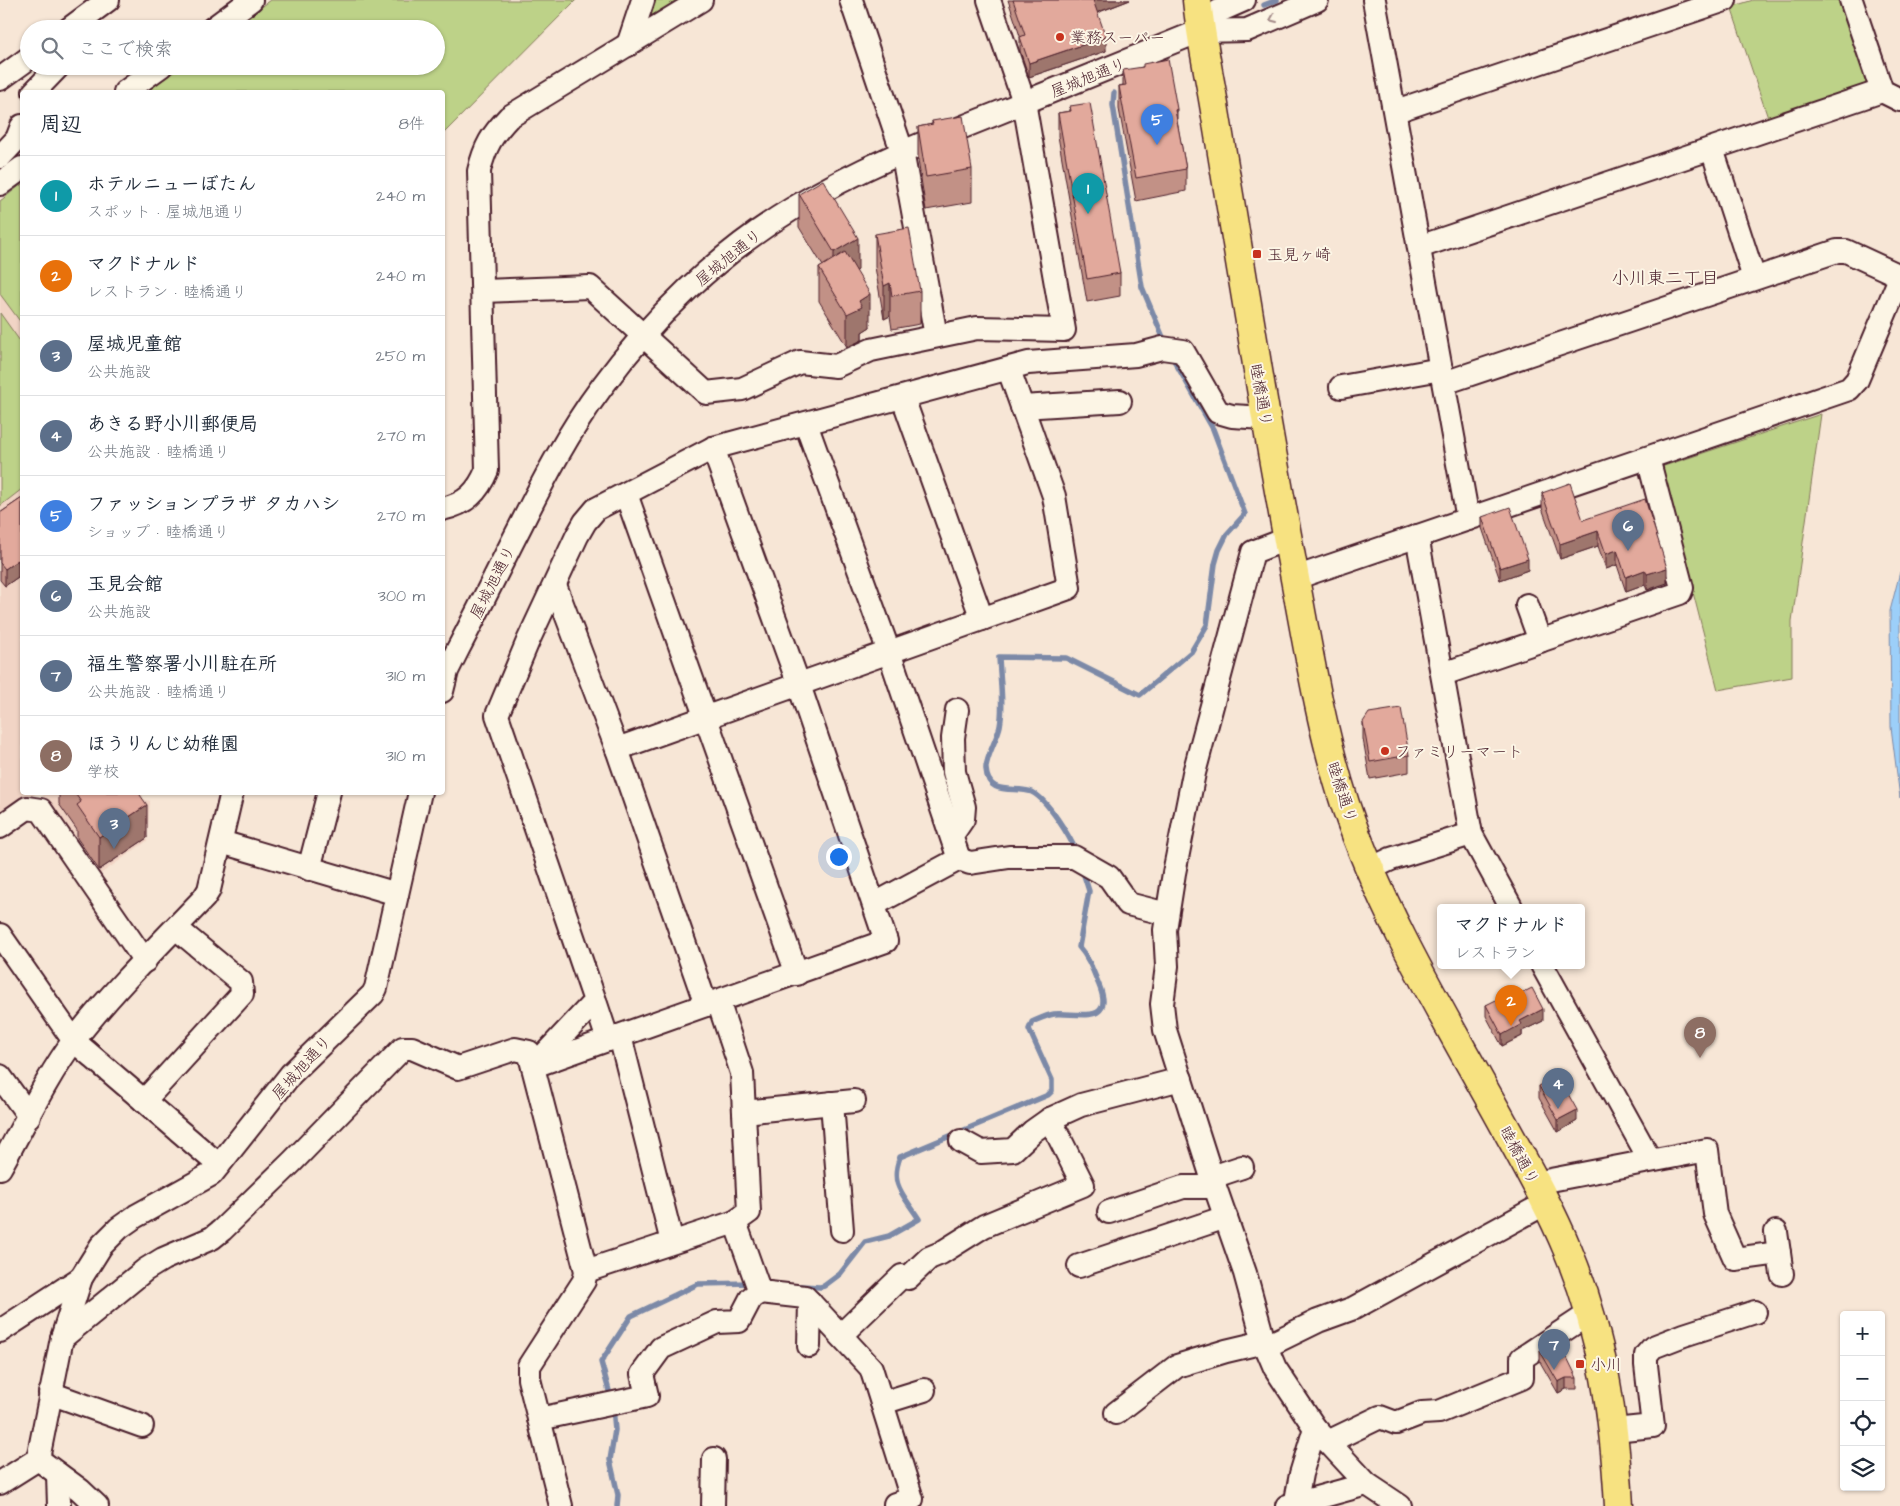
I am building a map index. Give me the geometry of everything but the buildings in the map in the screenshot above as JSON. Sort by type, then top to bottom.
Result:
[{"type":"main road","name":"睦橋通り","points":[[1176,0],[1200,31]]},
{"type":"main road","name":"睦橋通り","points":[[1196,0],[1265,418],[1315,688],[1326,737],[1345,803],[1370,869],[1393,920],[1540,1193],[1568,1251],[1590,1313],[1603,1358],[1614,1430],[1619,1506]]},
{"type":"street","points":[[224,20],[251,0]]},
{"type":"street","points":[[628,44],[643,0]]},
{"type":"street","points":[[445,506],[464,502],[471,497],[488,470],[479,171],[484,151],[493,134],[509,117],[702,0]]},
{"type":"street","points":[[851,0],[902,151],[936,336]]},
{"type":"street","points":[[484,291],[590,287],[706,393],[742,389],[800,362],[836,366],[871,350],[977,328],[1064,330],[1024,102],[989,0]]},
{"type":"street","name":"屋城旭通り","points":[[1200,31],[1219,11],[1244,0]]},
{"type":"street","name":"屋城旭通り","points":[[445,681],[450,648],[559,452],[600,389],[643,337],[689,288],[724,258],[790,210],[837,183],[902,151],[1200,31],[1247,30],[1317,0]]},
{"type":"street","points":[[1374,0],[1396,111],[1468,519]]},
{"type":"street","points":[[1396,111],[1725,0]]},
{"type":"street","points":[[1420,247],[1712,149],[1891,95],[1852,0]]},
{"type":"street","points":[[85,20],[97,13]]},
{"type":"street","points":[[0,79],[20,65]]},
{"type":"street","points":[[36,90],[50,75]]},
{"type":"street","points":[[128,90],[149,75]]},
{"type":"street","points":[[0,157],[17,139],[20,131]]},
{"type":"street","points":[[1712,149],[1754,278]]},
{"type":"street","points":[[0,184],[20,169]]},
{"type":"street","points":[[1295,578],[1849,389],[1857,380],[1900,277],[1846,251],[1837,251],[1443,376],[1341,386]]},
{"type":"street","points":[[672,1242],[614,1038],[595,1001],[497,715],[528,641],[585,522],[596,509],[713,448],[1008,370],[1028,363],[1136,355],[1167,348],[1182,351],[1218,412],[1232,416],[1265,418]]},
{"type":"street","points":[[617,749],[1069,588],[1054,496],[1008,370]]},
{"type":"street","points":[[903,398],[982,619]]},
{"type":"street","points":[[1022,407],[1120,401]]},
{"type":"street","points":[[806,424],[889,652],[959,859]]},
{"type":"street","points":[[533,1066],[886,941],[799,685],[713,448]]},
{"type":"street","points":[[1443,674],[1680,593],[1682,588],[1648,458]]},
{"type":"street","points":[[626,494],[797,974]]},
{"type":"street","points":[[1417,536],[1471,834],[1509,904]]},
{"type":"street","points":[[1287,540],[1253,552],[1194,773],[1174,873],[1165,930],[1167,966],[1162,1004],[1165,1030],[1245,1273],[1264,1342],[1275,1368],[1322,1435],[1368,1484],[1400,1506]]},
{"type":"street","points":[[555,585],[712,1003],[742,1073],[750,1212],[735,1222],[586,1272]]},
{"type":"street","points":[[1527,605],[1540,641]]},
{"type":"street","points":[[952,835],[962,819],[964,807],[954,772],[953,738],[957,710]]},
{"type":"street","points":[[0,1168],[58,1064],[74,1040],[145,960],[204,898],[209,890],[222,842],[231,795]]},
{"type":"street","points":[[309,869],[328,795]]},
{"type":"street","name":"屋城旭通り","points":[[81,1278],[101,1246],[119,1228],[212,1174],[291,1074],[373,994],[419,795]]},
{"type":"street","points":[[0,827],[27,808],[41,810],[145,960]]},
{"type":"street","points":[[1370,869],[1391,859],[1471,834]]},
{"type":"street","points":[[222,842],[397,894]]},
{"type":"street","points":[[875,904],[959,859],[970,863],[1010,857],[1082,861],[1109,877],[1128,904],[1167,914]]},
{"type":"street","points":[[144,1101],[242,994],[241,982],[176,928]]},
{"type":"street","points":[[0,935],[74,1040],[219,1165]]},
{"type":"street","points":[[1544,969],[1650,1160]]},
{"type":"street","points":[[533,1066],[595,1001]]},
{"type":"street","points":[[62,1338],[145,1270],[163,1259],[212,1238],[222,1230],[292,1162],[403,1048],[412,1048],[458,1068],[515,1049],[529,1052],[586,1272],[584,1281],[529,1366],[528,1379],[561,1506]]},
{"type":"street","points":[[0,1076],[29,1116]]},
{"type":"street","points":[[961,1141],[981,1152],[1013,1150],[1050,1119],[1082,1105],[1181,1079]]},
{"type":"street","points":[[744,1112],[843,1102],[842,1230]]},
{"type":"street","points":[[841,1335],[902,1276],[908,1278],[929,1258],[941,1253],[993,1221],[1083,1185],[1050,1119]]},
{"type":"street","points":[[1116,1413],[1177,1366],[1226,1350],[1264,1342],[1271,1344],[1318,1321],[1354,1308],[1540,1193],[1650,1160],[1707,1150],[1715,1214],[1734,1259],[1779,1253]]},
{"type":"street","points":[[1109,1212],[1183,1187],[1214,1182],[1242,1167]]},
{"type":"street","points":[[1078,1266],[1226,1217]]},
{"type":"street","points":[[539,1419],[647,1396],[642,1374],[661,1348],[717,1322],[739,1320],[757,1284],[735,1222]]},
{"type":"street","points":[[0,1482],[38,1459],[62,1338],[81,1278]]},
{"type":"street","points":[[0,1331],[81,1278]]},
{"type":"street","points":[[757,1284],[805,1296],[871,1368],[912,1499],[895,1504]]},
{"type":"street","points":[[809,1346],[810,1302]]},
{"type":"street","points":[[1614,1430],[1652,1426],[1646,1355],[1654,1347],[1684,1335],[1755,1312]]},
{"type":"street","points":[[1292,1505],[1301,1474],[1322,1435],[1380,1417],[1396,1423],[1422,1413],[1439,1412],[1522,1378],[1522,1358],[1590,1313]]},
{"type":"street","points":[[882,1403],[924,1390]]},
{"type":"street","points":[[50,1393],[142,1426]]},
{"type":"street","points":[[713,1506],[714,1458]]},
{"type":"street","points":[[38,1459],[80,1490],[97,1506]]},
{"type":"street","points":[[58,1474],[60,1506]]},
{"type":"street","points":[[1292,1505],[1368,1484]]},
{"type":"shaded area","points":[[0,294],[20,321],[20,795],[34,795],[0,818]]},
{"type":"shaded area","points":[[42,795],[143,795],[142,799],[150,801],[147,841],[99,875]]},
{"type":"green space","points":[[271,0],[576,0],[445,132],[445,90],[149,90],[170,75],[445,75],[445,20],[244,20]]},
{"type":"green space","points":[[647,0],[684,0],[648,23]]},
{"type":"green space","points":[[1753,0],[1843,0],[1870,78],[1867,88],[1769,121],[1731,7]]},
{"type":"green space","points":[[20,186],[20,321],[0,294],[0,201]]},
{"type":"green space","points":[[0,313],[20,341],[20,491],[0,506]]},
{"type":"green space","points":[[1821,414],[1792,621],[1792,677],[1718,690],[1661,467]]},
{"type":"water","points":[[1900,572],[1900,798],[1891,727],[1890,611]]},
{"type":"waterway","points":[[1264,5],[1277,0]]},
{"type":"waterway","points":[[1114,93],[1113,105],[1142,287],[1165,342]]},
{"type":"waterway","points":[[1077,853],[1058,820],[1038,796],[1026,790],[997,787],[988,778],[986,765],[999,731],[1001,718],[1002,700],[999,657],[1066,658],[1140,695],[1191,652],[1207,625],[1215,564],[1219,550],[1227,534],[1245,514],[1213,429],[1171,355]]},
{"type":"waterway","points":[[801,1286],[824,1286],[840,1274],[865,1242],[889,1236],[919,1219],[903,1196],[897,1183],[896,1175],[900,1157],[1048,1095],[1052,1091],[1052,1080],[1029,1029],[1032,1022],[1054,1014],[1091,1014],[1098,1012],[1102,1007],[1103,998],[1099,985],[1088,960],[1079,947],[1089,891],[1082,869]]},
{"type":"waterway","points":[[611,1398],[601,1362],[631,1316],[698,1284],[752,1283]]},
{"type":"waterway","points":[[613,1407],[615,1430],[610,1460],[618,1495],[617,1506]]},
{"type":"place","name":"業務スーパー","points":[[1060,37]]},
{"type":"place","name":"ファッションプラザ タカハシ","points":[[1157,145]]},
{"type":"place","name":"ホテルニューぼたん","points":[[1088,214]]},
{"type":"place","name":"玉見ヶ崎","points":[[1257,254]]},
{"type":"place","name":"玉見会館","points":[[1628,551]]},
{"type":"place","name":"ファミリーマート","points":[[1385,751]]},
{"type":"place","name":"屋城児童館","points":[[114,849]]},
{"type":"place","name":"マクドナルド","points":[[1511,1026]]},
{"type":"place","name":"ほうりんじ幼稚園","points":[[1700,1058]]},
{"type":"place","name":"あきる野小川郵便局","points":[[1558,1109]]},
{"type":"place","name":"小川","points":[[1580,1364]]},
{"type":"place","name":"福生警察署小川駐在所","points":[[1554,1370]]},
{"type":"district","name":"小川東二丁目","points":[[1665,278]]}]
